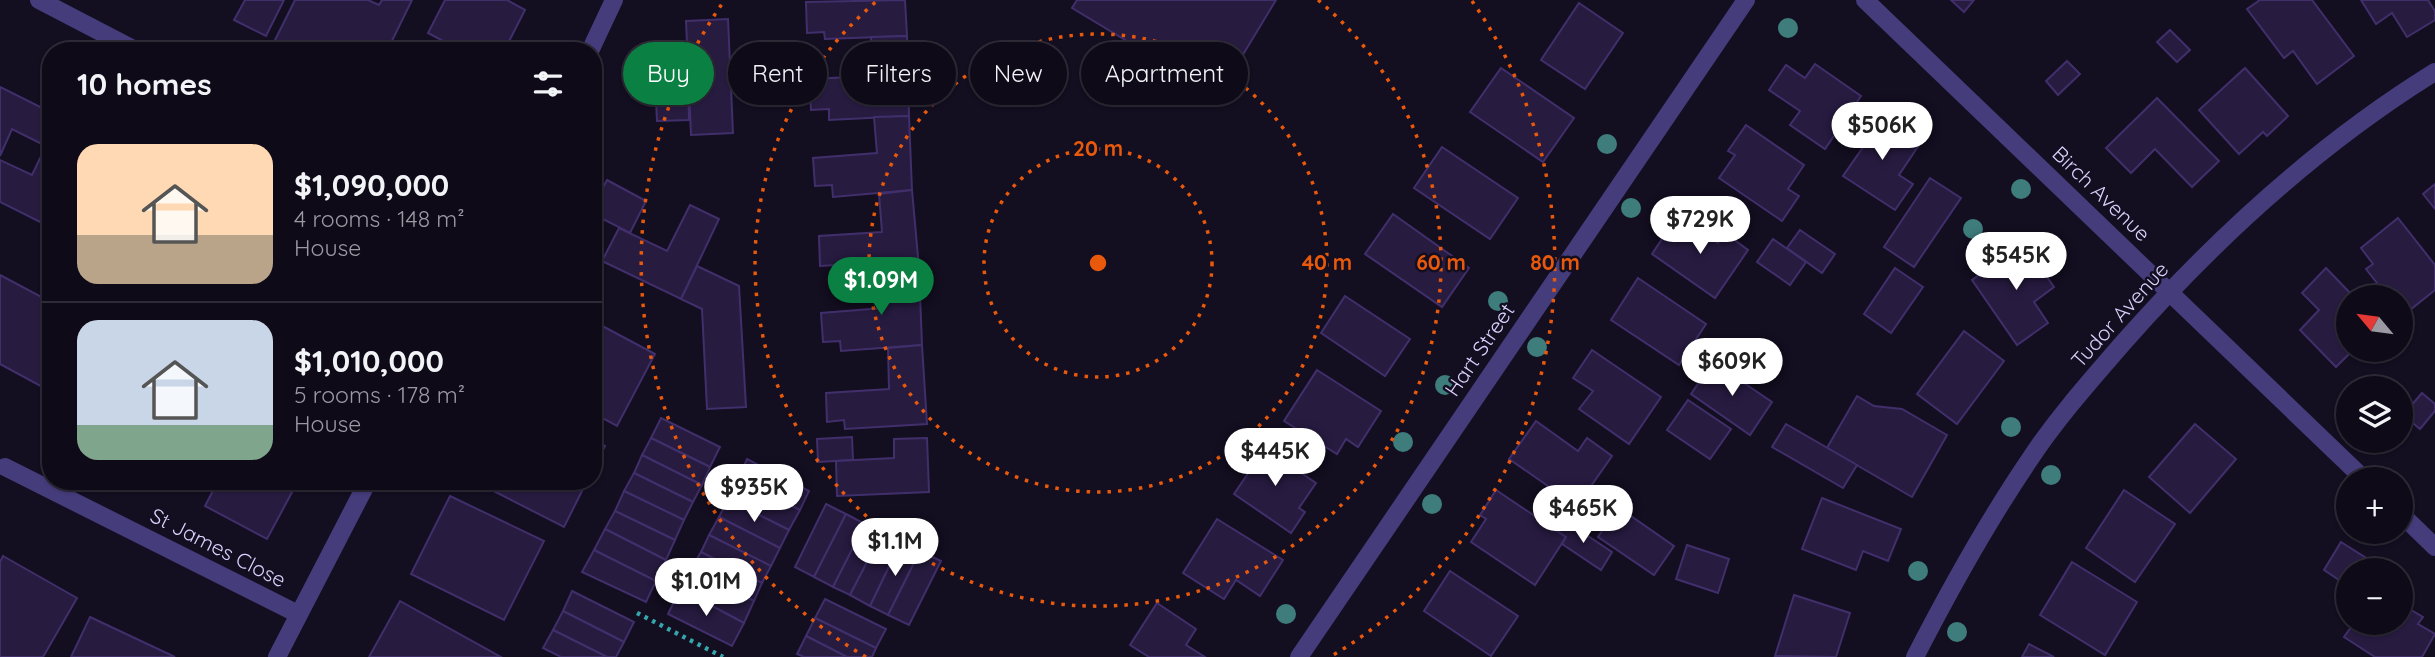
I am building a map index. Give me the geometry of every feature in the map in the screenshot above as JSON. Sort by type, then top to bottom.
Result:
[{"type":"street","points":[[38,0],[119,42]]},
{"type":"street","points":[[594,42],[614,0]]},
{"type":"street","name":"Hart Street","points":[[1299,657],[1746,0]]},
{"type":"street","name":"Birch Avenue","points":[[1865,0],[2352,467]]},
{"type":"street","name":"Tudor Avenue","points":[[1915,657],[1964,564],[2031,458],[2087,384],[2170,290],[2278,187],[2384,104],[2435,72]]},
{"type":"street","name":"St James Close","points":[[5,467],[42,486]]},
{"type":"street","name":"St James Close","points":[[51,490],[298,614]]},
{"type":"street","points":[[277,657],[363,490]]},
{"type":"street","points":[[2413,526],[2435,547]]},
{"type":"path","points":[[637,613],[723,657]]},
{"type":"building","points":[[245,0],[284,0],[266,36],[234,20]]},
{"type":"building","points":[[295,0],[368,0],[379,5],[382,0],[412,0],[391,42],[274,42]]},
{"type":"building","points":[[445,0],[507,0],[525,10],[509,42],[445,42],[428,33]]},
{"type":"building","points":[[905,0],[907,36],[825,39],[824,32],[807,33],[806,2]]},
{"type":"building","points":[[1077,0],[1276,0],[1248,46],[1248,42],[1128,42],[1072,8]]},
{"type":"building","points":[[1951,0],[1974,0],[1964,12]]},
{"type":"building","points":[[2260,0],[2312,0],[2354,56],[2317,84],[2293,51],[2284,58],[2247,9]]},
{"type":"building","points":[[2361,0],[2428,0],[2435,11],[2435,20],[2407,37],[2392,13],[2376,24]]},
{"type":"building","points":[[1579,3],[1623,33],[1585,89],[1541,60]]},
{"type":"building","points":[[728,19],[728,105],[732,105],[733,133],[691,135],[690,105],[714,105],[714,42],[687,42],[686,21]]},
{"type":"building","points":[[2170,30],[2190,50],[2177,62],[2157,42]]},
{"type":"building","points":[[907,36],[907,42],[871,42],[871,37]]},
{"type":"building","points":[[2067,61],[2080,74],[2058,95],[2046,81]]},
{"type":"building","points":[[1815,64],[1861,96],[1825,149],[1790,125],[1800,111],[1769,90],[1786,65],[1805,78]]},
{"type":"building","points":[[1501,68],[1574,118],[1543,162],[1470,112]]},
{"type":"building","points":[[2245,68],[2288,116],[2267,136],[2263,132],[2239,154],[2199,110]]},
{"type":"building","points":[[827,78],[841,78],[841,105],[909,105],[909,116],[829,120],[829,109],[811,110],[811,105],[827,105]]},
{"type":"building","points":[[0,87],[42,108],[42,144],[12,129],[0,156]]},
{"type":"building","points":[[2157,98],[2219,161],[2192,187],[2155,149],[2131,173],[2106,148]]},
{"type":"building","points":[[656,105],[689,105],[689,120],[657,121]]},
{"type":"building","points":[[1870,113],[1919,145],[1899,175],[1913,184],[1895,210],[1843,176],[1868,140],[1857,133]]},
{"type":"building","points":[[909,116],[912,190],[833,197],[832,185],[815,186],[813,158],[877,153],[874,117]]},
{"type":"building","points":[[1746,125],[1804,165],[1788,189],[1799,196],[1782,221],[1719,178],[1735,155],[1728,151]]},
{"type":"building","points":[[1442,147],[1518,198],[1490,239],[1414,188]]},
{"type":"building","points":[[42,154],[42,223],[0,202],[0,160],[32,175]]},
{"type":"building","points":[[1930,178],[1961,198],[1914,267],[1884,247]]},
{"type":"building","points":[[607,180],[646,201],[630,233],[602,219],[602,189]]},
{"type":"building","points":[[2435,184],[2435,209],[2423,194]]},
{"type":"building","points":[[912,190],[919,268],[837,273],[836,265],[820,266],[819,236],[882,232],[879,194]]},
{"type":"building","points":[[690,205],[719,219],[681,299],[602,261],[619,228],[667,251]]},
{"type":"building","points":[[1393,214],[1469,268],[1442,307],[1365,254]]},
{"type":"building","points":[[1678,215],[1718,243],[1725,233],[1748,250],[1715,298],[1652,254]]},
{"type":"building","points":[[2398,218],[2435,265],[2435,290],[2413,308],[2413,285],[2379,285],[2366,269],[2373,264],[2361,248]]},
{"type":"building","points":[[1800,230],[1835,254],[1822,273],[1787,248]]},
{"type":"building","points":[[1773,239],[1806,262],[1790,285],[1757,262]]},
{"type":"building","points":[[2023,243],[2054,287],[2034,302],[2048,323],[2017,345],[1972,280]]},
{"type":"building","points":[[697,266],[739,286],[746,407],[707,409],[702,309],[681,299]]},
{"type":"building","points":[[919,268],[922,345],[841,351],[840,341],[823,342],[821,313],[883,308],[880,270]]},
{"type":"building","points":[[1895,268],[1923,287],[1891,333],[1864,314]]},
{"type":"building","points":[[2326,268],[2342,285],[2336,285],[2336,362],[2341,362],[2336,367],[2300,330],[2319,310],[2302,293]]},
{"type":"building","points":[[0,275],[42,297],[42,387],[0,364]]},
{"type":"building","points":[[1638,278],[1706,324],[1679,365],[1611,320]]},
{"type":"building","points":[[1345,296],[1410,339],[1385,376],[1321,333]]},
{"type":"building","points":[[602,326],[655,354],[617,426],[602,418]]},
{"type":"building","points":[[1964,331],[2004,361],[1957,424],[1917,394]]},
{"type":"building","points":[[922,345],[927,424],[845,429],[844,420],[827,422],[826,393],[889,389],[888,348]]},
{"type":"building","points":[[1592,350],[1661,397],[1629,444],[1579,409],[1593,391],[1573,378]]},
{"type":"building","points":[[1713,362],[1772,402],[1750,435],[1691,394]]},
{"type":"building","points":[[1317,370],[1381,411],[1358,447],[1346,439],[1337,454],[1284,421]]},
{"type":"building","points":[[2422,393],[2435,404],[2435,411],[2420,429],[2413,423],[2413,403]]},
{"type":"building","points":[[1857,396],[1874,406],[1902,409],[1947,435],[1912,497],[1827,448]]},
{"type":"building","points":[[1688,400],[1731,429],[1710,459],[1667,430]]},
{"type":"building","points":[[661,418],[720,447],[710,467],[651,438]]},
{"type":"building","points":[[1536,421],[1578,451],[1587,438],[1612,456],[1577,506],[1509,459]]},
{"type":"building","points":[[1786,424],[1857,465],[1843,488],[1772,447]]},
{"type":"building","points":[[2195,424],[2236,459],[2190,513],[2149,477]]},
{"type":"building","points":[[852,437],[853,460],[818,462],[817,439]]},
{"type":"building","points":[[651,438],[710,467],[702,485],[642,455]]},
{"type":"building","points":[[927,438],[929,492],[837,496],[836,461],[894,458],[894,439]]},
{"type":"building","points":[[1258,444],[1316,483],[1299,508],[1305,512],[1291,533],[1234,494],[1251,469],[1244,464]]},
{"type":"building","points":[[642,455],[702,485],[693,502],[634,473]]},
{"type":"building","points":[[747,459],[809,491],[800,510],[738,479]]},
{"type":"building","points":[[634,473],[693,502],[684,520],[624,491]]},
{"type":"building","points":[[738,479],[800,510],[789,530],[728,499]]},
{"type":"building","points":[[213,490],[293,490],[267,539],[205,506]]},
{"type":"building","points":[[492,490],[582,490],[564,527]]},
{"type":"building","points":[[1496,490],[1566,537],[1535,585],[1471,542],[1486,519],[1480,515]]},
{"type":"building","points":[[2124,490],[2175,524],[2135,582],[2086,548]]},
{"type":"building","points":[[624,491],[684,520],[675,540],[615,511]]},
{"type":"building","points":[[450,496],[544,541],[504,620],[411,574]]},
{"type":"building","points":[[1822,498],[1901,529],[1888,561],[1863,551],[1856,570],[1802,549]]},
{"type":"building","points":[[728,499],[789,530],[780,548],[719,517]]},
{"type":"building","points":[[826,504],[846,514],[814,577],[795,567]]},
{"type":"building","points":[[1618,507],[1674,546],[1654,575],[1598,537]]},
{"type":"building","points":[[615,511],[675,540],[666,560],[605,529]]},
{"type":"building","points":[[846,514],[865,524],[833,587],[814,577]]},
{"type":"building","points":[[719,517],[780,548],[771,566],[709,535]]},
{"type":"building","points":[[1561,518],[1612,552],[1601,570],[1562,544],[1566,537],[1553,528]]},
{"type":"building","points":[[1217,519],[1283,560],[1260,596],[1236,580],[1224,599],[1183,573]]},
{"type":"building","points":[[865,524],[882,533],[850,595],[833,587]]},
{"type":"building","points":[[605,529],[666,560],[656,581],[594,550]]},
{"type":"building","points":[[882,533],[901,542],[870,606],[850,595]]},
{"type":"building","points":[[709,535],[771,566],[762,583],[701,552]]},
{"type":"building","points":[[901,542],[920,551],[888,615],[870,606]]},
{"type":"building","points":[[2340,544],[2366,558],[2336,558],[2336,578],[2324,570]]},
{"type":"building","points":[[1687,545],[1729,559],[1718,593],[1676,579]]},
{"type":"building","points":[[594,550],[656,581],[646,602],[582,572]]},
{"type":"building","points":[[920,551],[941,561],[909,625],[888,615]]},
{"type":"building","points":[[701,552],[762,583],[754,601],[691,569]]},
{"type":"building","points":[[3,556],[77,598],[43,657],[0,657],[0,562]]},
{"type":"building","points":[[2072,562],[2137,602],[2105,655],[2040,615]]},
{"type":"building","points":[[691,569],[754,601],[744,623],[680,589]]},
{"type":"building","points":[[1450,571],[1518,616],[1491,656],[1424,611]]},
{"type":"building","points":[[680,589],[744,623],[732,646],[668,614]]},
{"type":"building","points":[[572,591],[634,622],[624,642],[563,611]]},
{"type":"building","points":[[1794,595],[1850,613],[1836,657],[1775,656]]},
{"type":"building","points":[[825,599],[886,629],[876,648],[815,618]]},
{"type":"building","points":[[400,601],[501,657],[369,657]]},
{"type":"building","points":[[1157,603],[1196,629],[1186,645],[1205,657],[1149,657],[1130,645]]},
{"type":"building","points":[[563,611],[624,642],[616,657],[607,657],[553,630]]},
{"type":"building","points":[[2413,611],[2423,617],[2418,624],[2435,634],[2422,657],[2375,657],[2344,637],[2413,635]]},
{"type":"building","points":[[90,617],[175,657],[71,657]]},
{"type":"building","points":[[815,618],[876,648],[872,657],[847,657],[806,636]]},
{"type":"building","points":[[553,630],[607,657],[561,657],[543,648]]},
{"type":"building","points":[[806,636],[847,657],[804,657],[797,654]]},
{"type":"building","points":[[2029,644],[2054,657],[2022,657]]}]
